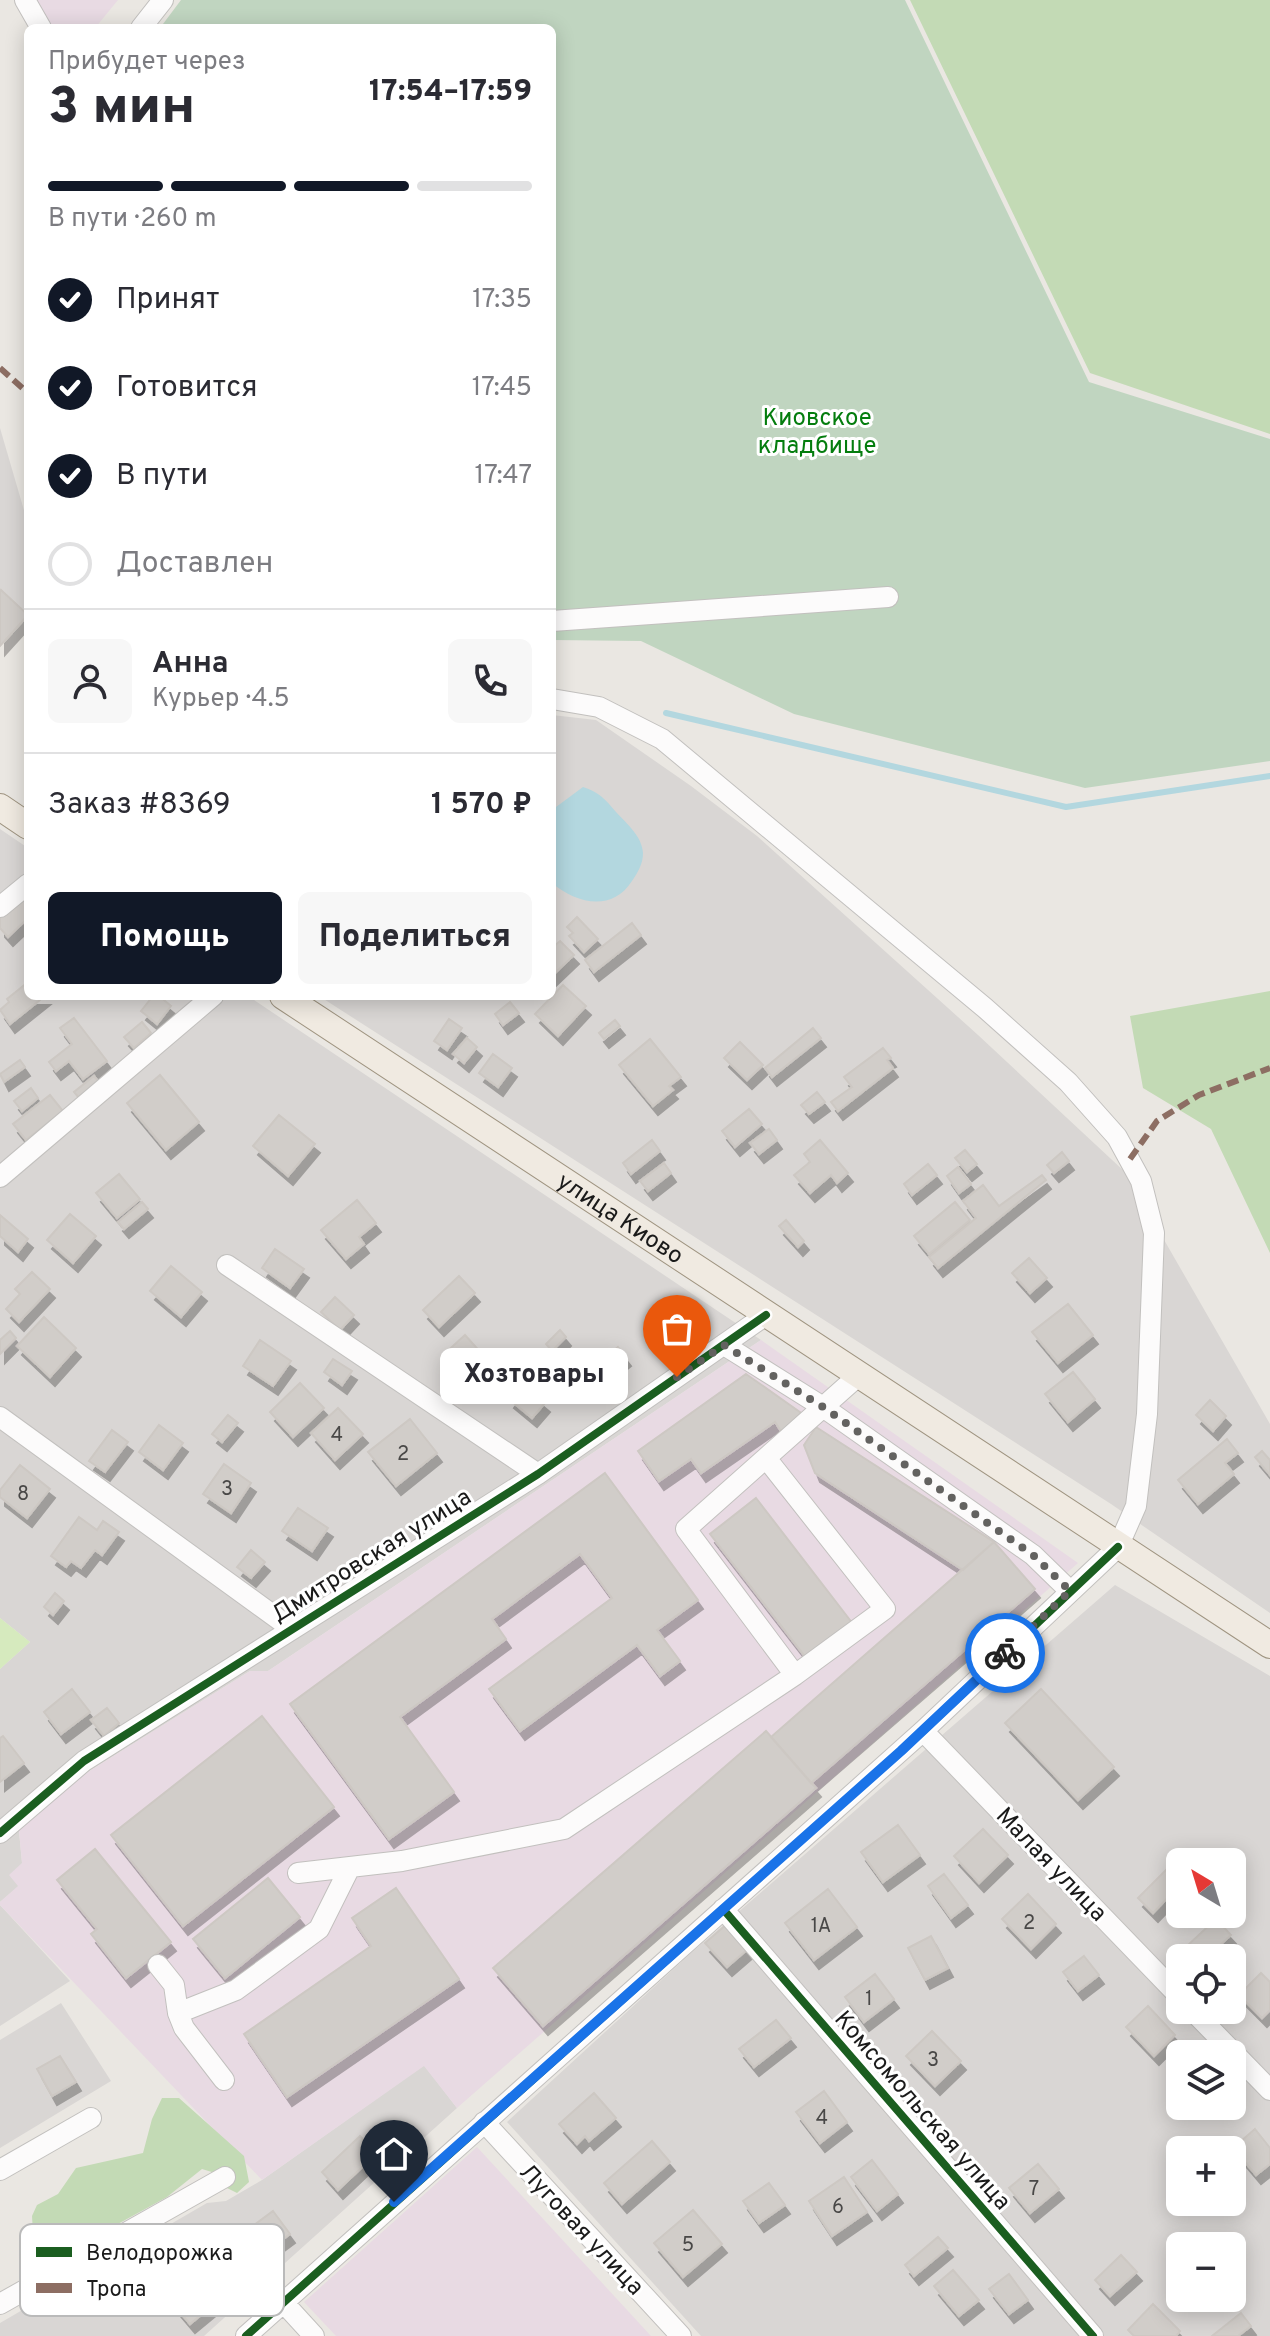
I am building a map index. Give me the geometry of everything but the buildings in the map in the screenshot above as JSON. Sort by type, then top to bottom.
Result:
[{"type":"main road","points":[[0,807],[24,823]]},
{"type":"main road","name":"улица Киово","points":[[289,1000],[1270,1645]]},
{"type":"street","points":[[25,0],[39,24]]},
{"type":"street","points":[[144,24],[163,0]]},
{"type":"street","points":[[556,621],[888,597]]},
{"type":"street","points":[[284,2299],[923,1731],[1118,1547],[1136,1506],[1147,1414],[1154,1233],[1141,1181],[1117,1137],[1068,1082],[985,1008],[662,739],[599,707],[556,700]]},
{"type":"street","points":[[0,907],[24,887]]},
{"type":"street","points":[[0,1177],[208,1000]]},
{"type":"street","points":[[227,1265],[538,1474]]},
{"type":"street","name":"Дмитровская улица","points":[[0,1833],[84,1761],[538,1474],[766,1315]]},
{"type":"street","points":[[724,1345],[823,1407],[1033,1555],[1070,1591]]},
{"type":"street","points":[[795,1675],[686,1529],[858,1376]]},
{"type":"street","points":[[0,1417],[292,1629]]},
{"type":"street","points":[[298,1873],[402,1861],[564,1829],[795,1675],[885,1609],[766,1458]]},
{"type":"street","name":"Малая улица","points":[[923,1731],[1166,1983]]},
{"type":"street","points":[[178,2013],[236,1990],[319,1929],[350,1867]]},
{"type":"street","name":"Комсомольская улица","points":[[723,1909],[1093,2336]]},
{"type":"street","points":[[158,1965],[174,1985],[178,2013],[184,2028],[224,2080]]},
{"type":"street","points":[[1206,2024],[1270,2090]]},
{"type":"street","points":[[0,2170],[91,2118]]},
{"type":"street","name":"Луговая улица","points":[[484,2122],[681,2336]]},
{"type":"street","points":[[142,2224],[225,2177]]},
{"type":"street","points":[[0,2304],[20,2293]]},
{"type":"street","points":[[284,2303],[314,2336]]},
{"type":"street","points":[[246,2336],[267,2316]]},
{"type":"shaded area","points":[[34,0],[118,0],[98,24],[49,24]]},
{"type":"shaded area","points":[[0,428],[24,510],[24,618],[0,647]]},
{"type":"shaded area","points":[[556,715],[596,720],[757,836],[1125,1172],[1270,1424],[1270,1613],[1111,1504],[325,1000],[556,1000]]},
{"type":"shaded area","points":[[0,829],[24,845],[24,1000],[254,1000],[761,1340],[268,1671],[250,1671],[83,1775],[19,1831],[22,1863],[19,1886],[0,1902],[0,1669],[30,1642],[0,1618]]},
{"type":"shaded area","points":[[761,1340],[1078,1563],[457,2108],[424,2066],[262,2180],[0,1905],[18,1886],[9,1875],[22,1863],[19,1831],[25,1820],[83,1775],[250,1671],[268,1671]]},
{"type":"shaded area","points":[[1115,1585],[1270,1676],[1270,2336],[701,2336],[507,2122],[691,1953]]},
{"type":"shaded area","points":[[0,1905],[70,1981],[0,2026]]},
{"type":"shaded area","points":[[61,2003],[111,2081],[0,2148],[0,2040]]},
{"type":"shaded area","points":[[424,2065],[457,2108],[284,2264],[284,2224],[171,2224],[207,2203],[226,2201],[262,2180]]},
{"type":"shaded area","points":[[477,2147],[651,2336],[336,2336],[304,2302]]},
{"type":"shaded area","points":[[20,2311],[20,2316],[226,2316],[204,2336],[0,2336],[0,2323]]},
{"type":"green space","name":"Киовское кладбище","points":[[181,0],[905,0],[1089,382],[1270,439],[1270,761],[1085,788],[794,714],[641,641],[556,640],[556,24],[163,24]]},
{"type":"green space","points":[[910,0],[1270,0],[1270,434],[1090,373]]},
{"type":"green space","points":[[1270,991],[1270,1253],[1211,1129],[1143,1088],[1130,1016]]},
{"type":"green space","points":[[0,1618],[30,1642],[0,1669]]},
{"type":"green space","points":[[162,2098],[179,2098],[244,2156],[249,2182],[237,2193],[223,2186],[215,2173],[202,2169],[167,2197],[118,2224],[32,2224],[37,2205],[58,2194],[76,2168],[143,2153],[152,2119]]},
{"type":"water","points":[[583,787],[605,800],[633,831],[643,853],[638,871],[624,891],[615,897],[594,902],[572,896],[556,886],[556,807]]},
{"type":"waterway","points":[[666,713],[1066,807],[1270,776]]},
{"type":"marked path","points":[[0,368],[24,389]]},
{"type":"marked path","points":[[1130,1159],[1157,1121],[1199,1095],[1270,1068]]},
{"type":"cycle path","points":[[0,1833],[84,1761],[538,1474],[766,1315]]},
{"type":"cycle path","points":[[284,2302],[923,1731],[1118,1547]]},
{"type":"cycle path","points":[[723,1909],[1093,2336]]},
{"type":"cycle path","points":[[246,2336],[268,2316]]},
{"type":"way so far","points":[[677,1377],[724,1345],[823,1407],[1033,1555],[1070,1591],[1005,1653]]},
{"type":"place","name":"Хозтовары","points":[[677,1377]]},
{"type":"route","points":[[394,2202],[901,1751],[1005,1653]]}]
